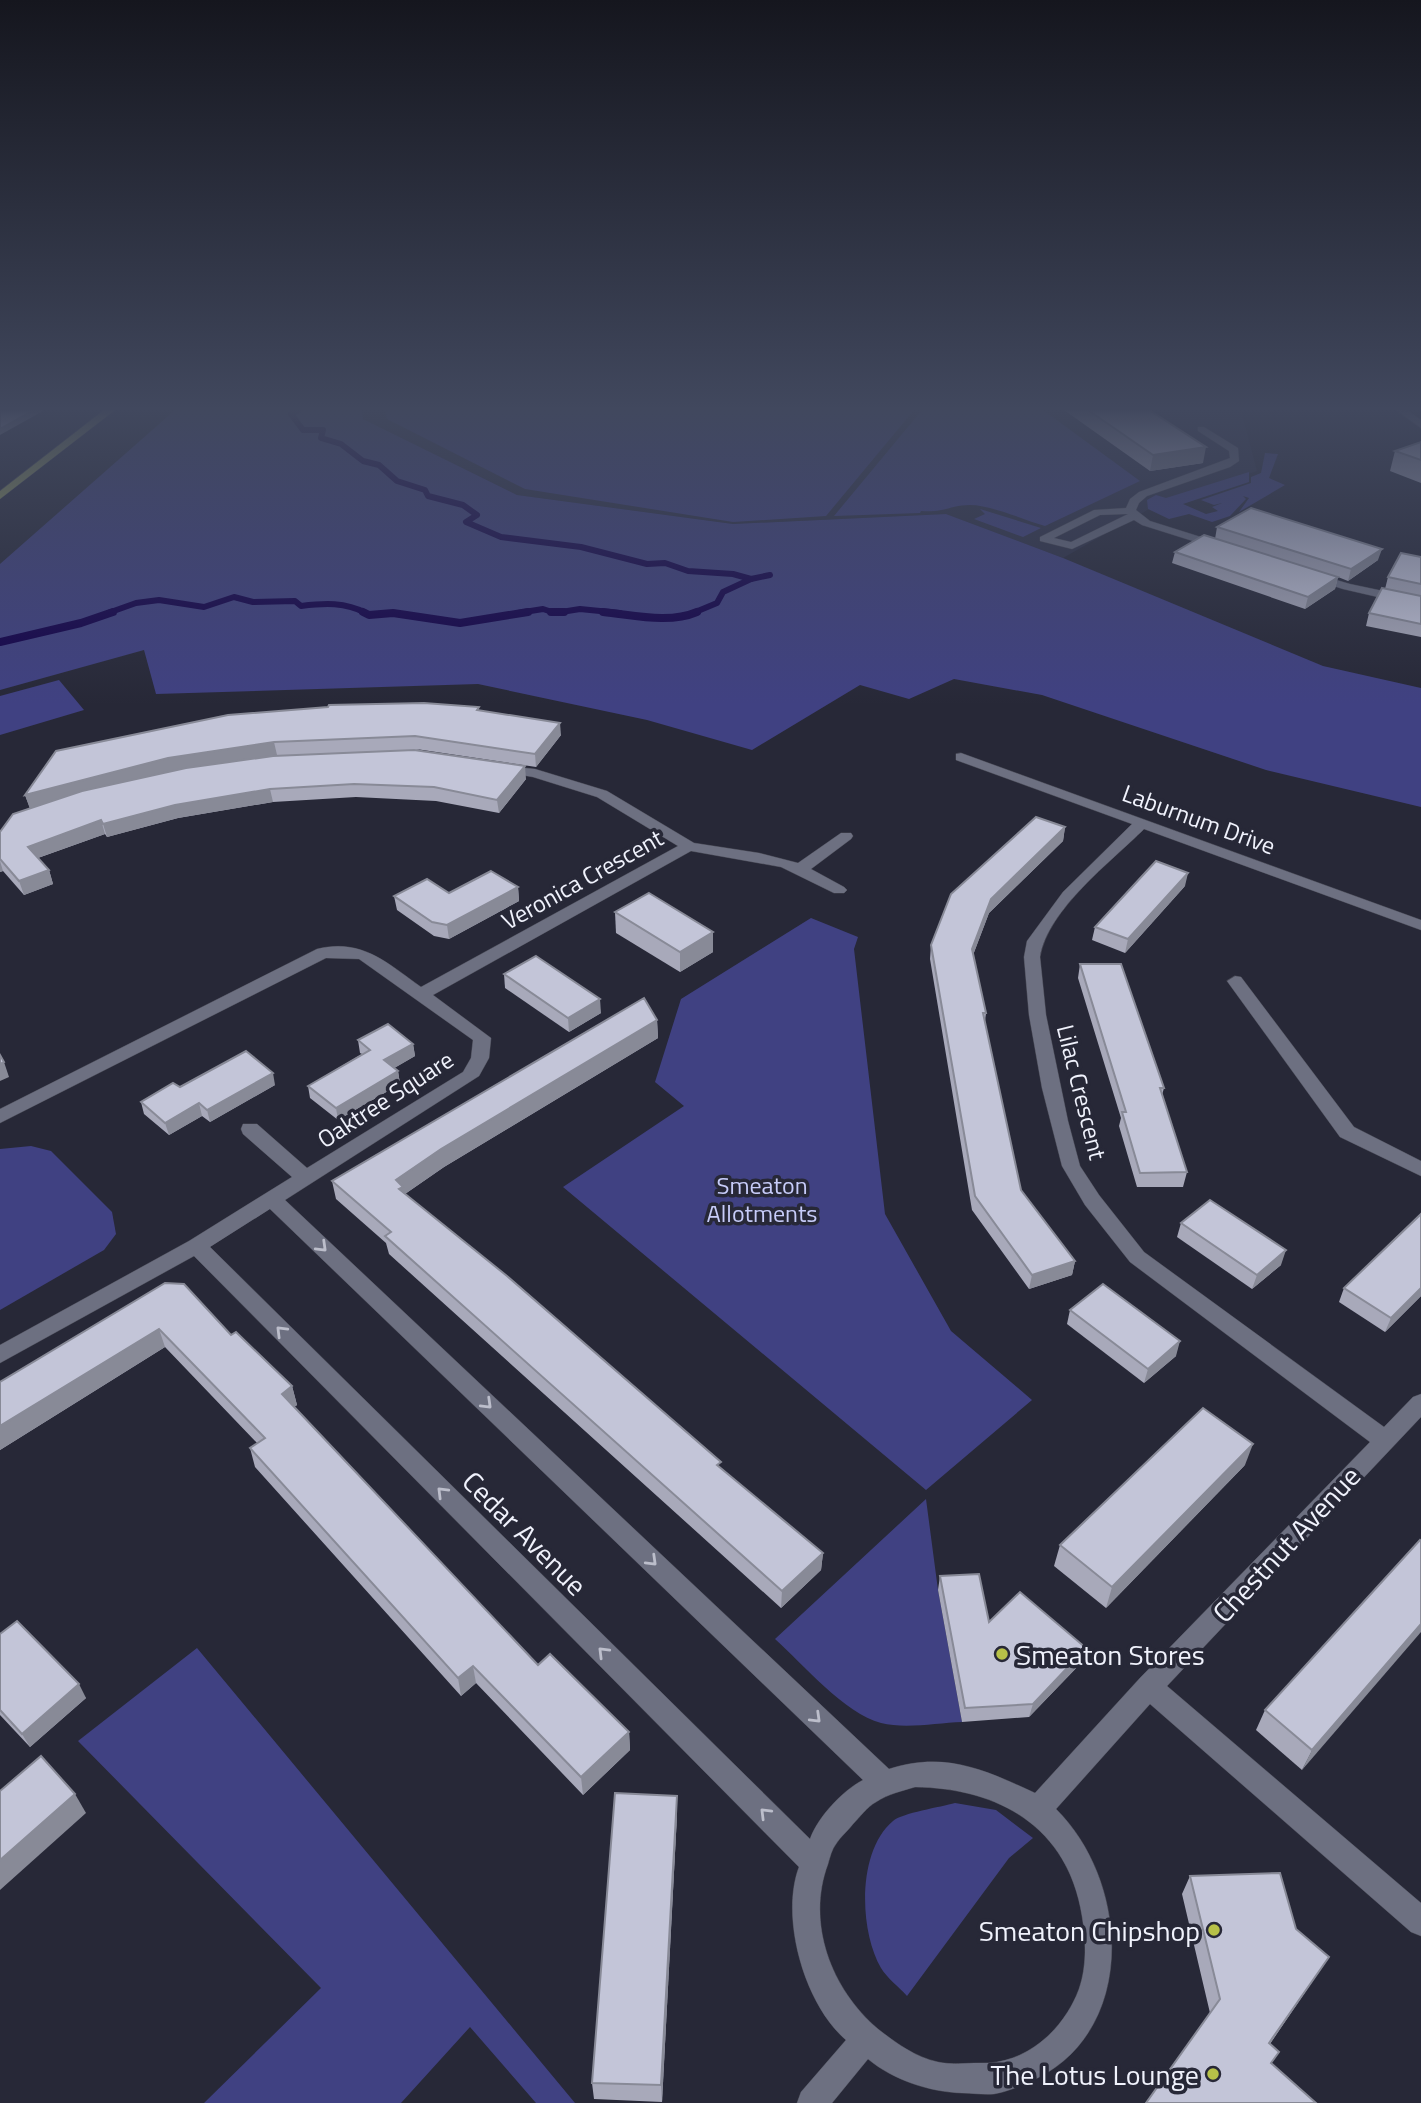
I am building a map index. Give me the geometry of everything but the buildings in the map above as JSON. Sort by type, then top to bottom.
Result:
[{"type":"street","points":[[1136,508],[1138,516]]},
{"type":"street","points":[[1138,516],[1072,547],[1044,539],[1098,512],[1138,516],[1234,551]]},
{"type":"street","points":[[1309,575],[1346,587],[1421,604]]},
{"type":"street","name":"Laburnum Drive","points":[[961,757],[1421,925]]},
{"type":"street","name":"Veronica Crescent","points":[[482,765],[535,773],[602,794],[689,846]]},
{"type":"street","name":"Lilac Crescent","points":[[1143,822],[1050,917],[1033,943],[1034,998],[1051,1086],[1072,1167],[1107,1220],[1137,1257],[1384,1440]]},
{"type":"street","points":[[800,869],[846,836]]},
{"type":"street","points":[[689,846],[717,853],[777,860],[839,890]]},
{"type":"street","name":"Veronica Crescent","points":[[422,994],[689,846]]},
{"type":"street","name":"Oaktree Square","points":[[0,1117],[323,953],[363,954],[482,1038],[484,1048],[479,1064],[469,1076],[307,1179],[196,1246],[0,1355]]},
{"type":"street","points":[[1235,981],[1348,1132],[1421,1169]]},
{"type":"street","points":[[250,1129],[307,1179]]},
{"type":"street","points":[[273,1200],[885,1783]]},
{"type":"street","name":"Cedar Avenue","points":[[196,1246],[813,1861]]},
{"type":"street","name":"Chestnut Avenue","points":[[1038,1810],[1149,1687],[1421,1403]]},
{"type":"street","points":[[1149,1687],[1421,1922]]},
{"type":"street","points":[[915,1774],[952,1774],[980,1780],[1038,1810],[1061,1837],[1082,1870],[1098,1925],[1097,1974],[1089,1999],[1073,2029],[1060,2045],[1010,2076],[968,2082],[932,2078],[894,2063],[864,2041],[836,2008],[817,1972],[807,1934],[806,1890],[813,1861],[828,1830],[840,1816],[862,1795],[885,1783],[915,1774]]},
{"type":"street","points":[[812,2103],[864,2041]]},
{"type":"shaded area","points":[[615,508],[1151,508],[1063,558],[946,514],[733,524]]},
{"type":"green space","points":[[63,508],[615,508],[733,524],[946,514],[1063,558],[1323,666],[1421,688],[1421,807],[1266,770],[1042,695],[954,679],[909,699],[860,685],[752,750],[647,720],[478,684],[156,694],[144,650],[0,690],[0,564]]},
{"type":"green space","points":[[646,508],[833,508],[826,516],[733,522]]},
{"type":"green space","points":[[841,508],[949,508],[920,513],[834,516]]},
{"type":"green space","points":[[988,508],[1083,508],[1045,526]]},
{"type":"green space","points":[[1148,508],[1193,508],[1206,514],[1218,511],[1214,508],[1237,508],[1230,516],[1212,522],[1189,514],[1169,519]]},
{"type":"green space","points":[[980,509],[1041,528],[1023,537],[974,519],[985,514]]},
{"type":"green space","points":[[59,680],[84,710],[0,735],[0,696]]},
{"type":"green space","name":"Smeaton Allotments","points":[[811,918],[858,937],[854,949],[885,1214],[951,1331],[1032,1400],[926,1490],[563,1187],[684,1106],[655,1082],[681,999]]},
{"type":"green space","points":[[31,1146],[51,1151],[112,1212],[116,1234],[104,1250],[0,1310],[0,1149]]},
{"type":"green space","points":[[926,1499],[938,1590],[962,1722],[890,1725],[867,1718],[853,1710],[775,1639]]},
{"type":"green space","points":[[197,1648],[575,2103],[536,2103],[470,2027],[401,2103],[204,2103],[321,1988],[78,1741]]},
{"type":"green space","points":[[955,1803],[996,1810],[1033,1838],[1009,1858],[907,1996],[881,1968],[874,1952],[866,1913],[868,1871],[881,1834],[893,1821],[913,1813]]},
{"type":"waterway","points":[[467,508],[477,515],[466,522],[501,537],[581,547],[647,564],[665,563],[688,571],[733,574],[751,579]]},
{"type":"waterway","points":[[751,579],[770,575]]},
{"type":"waterway","points":[[693,613],[717,603],[723,592],[751,579]]},
{"type":"waterway","points":[[108,613],[136,603],[159,600],[204,607],[234,597],[253,602],[295,601],[301,606],[343,605],[366,613]]},
{"type":"waterway","points":[[518,613],[543,609],[552,612]]},
{"type":"waterway","points":[[561,612],[580,609],[620,613]]},
{"type":"waterway","points":[[0,642],[81,623],[113,612]]},
{"type":"waterway","points":[[363,612],[369,615],[393,613]]},
{"type":"waterway","points":[[393,613],[460,623],[528,612]]},
{"type":"waterway","points":[[552,612],[561,612]]},
{"type":"waterway","points":[[552,612],[561,612]]},
{"type":"waterway","points":[[603,612],[663,618],[697,612]]},
{"type":"place","name":"Smeaton Stores","points":[[1002,1654]]},
{"type":"place","name":"Smeaton Chipshop","points":[[1214,1930]]},
{"type":"place","name":"The Lotus Lounge","points":[[1213,2074]]}]
